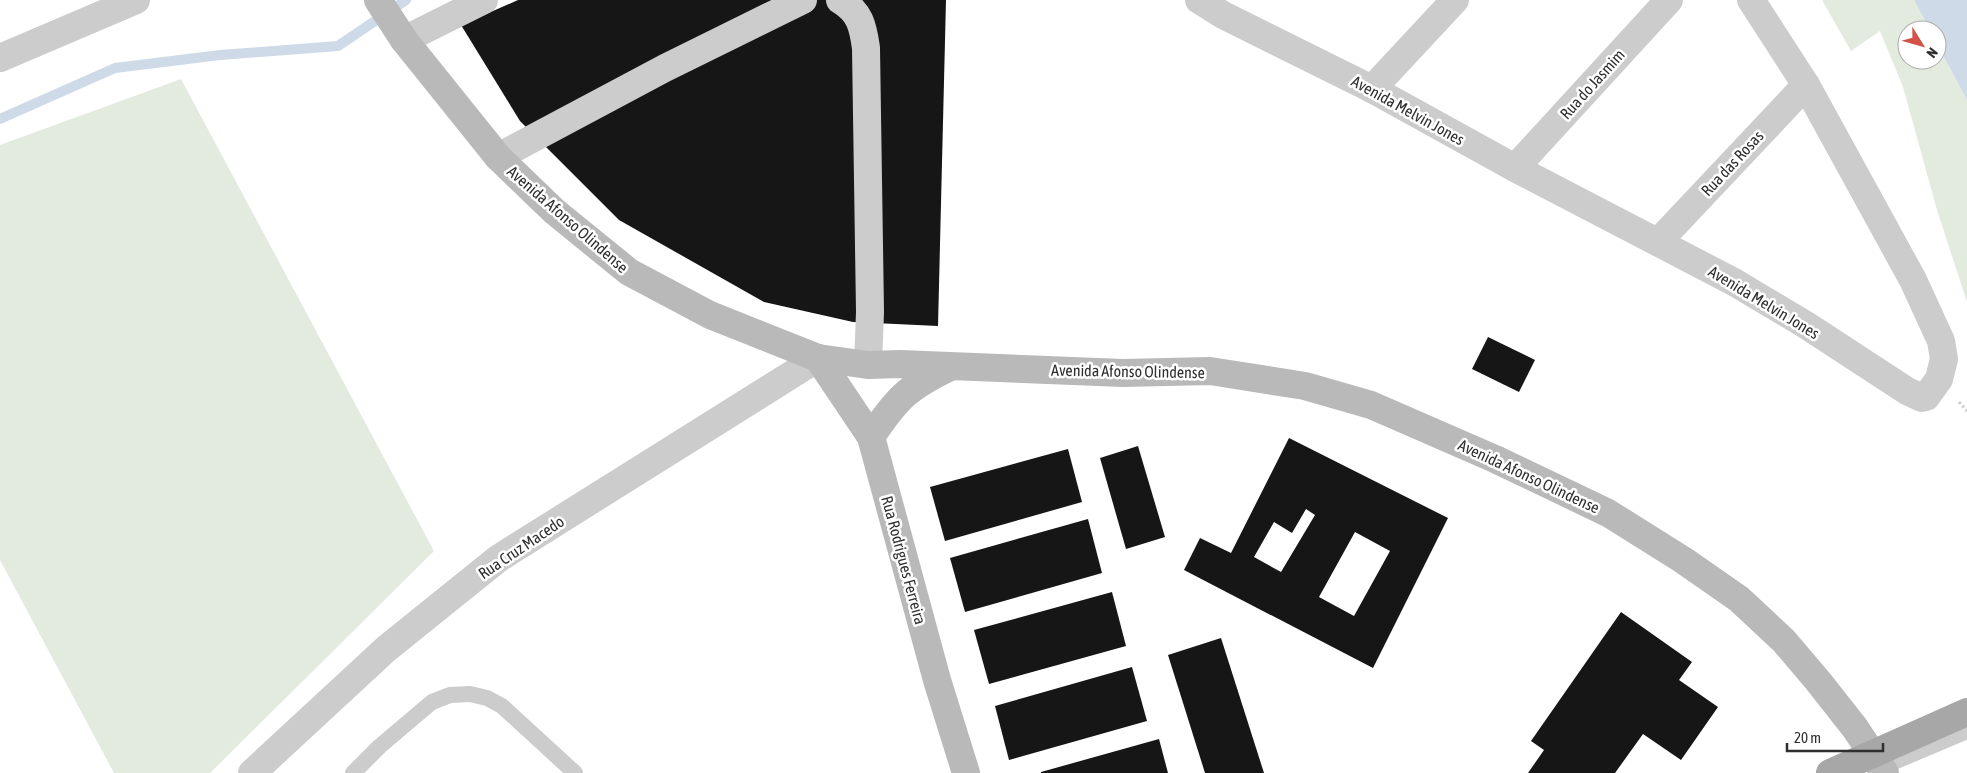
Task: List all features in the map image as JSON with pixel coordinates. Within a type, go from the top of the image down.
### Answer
[{"type":"main road","name":"Avenida Afonso Olindense","points":[[378,0],[401,36],[498,157],[554,211],[629,272],[710,315],[818,358],[868,365],[951,366],[1123,373],[1210,371],[1305,386],[1371,405],[1495,459],[1608,513],[1683,560],[1739,599],[1784,641],[1818,681],[1877,767]]},
{"type":"main road","name":"Rua Rodrigues Ferreira","points":[[818,358],[872,437],[937,680],[966,773]]},
{"type":"main road","points":[[872,437],[891,406],[919,382],[951,366]]},
{"type":"main road","points":[[1830,773],[1877,767],[1967,712]]},
{"type":"street","points":[[0,58],[136,0]]},
{"type":"street","points":[[401,36],[484,0]]},
{"type":"street","points":[[498,157],[665,68],[803,0]]},
{"type":"street","points":[[840,0],[852,6],[862,22],[866,48],[870,312],[868,365]]},
{"type":"street","name":"Avenida Melvin Jones","points":[[1199,0],[1230,7],[1514,168],[1658,242],[1774,306],[1914,395],[1922,398],[1929,395],[1939,379],[1944,359],[1941,341],[1913,280],[1806,84],[1750,0]]},
{"type":"street","points":[[1372,89],[1456,0]]},
{"type":"street","name":"Rua do Jasmim","points":[[1514,168],[1669,0]]},
{"type":"street","name":"Rua das Rosas","points":[[1658,242],[1806,84]]},
{"type":"street","name":"Rua Cruz Macedo","points":[[252,773],[386,649],[500,558],[818,358]]},
{"type":"lane","points":[[353,773],[380,746],[432,702],[450,696],[470,694],[487,698],[502,706],[575,773]]},
{"type":"lane","points":[[1877,767],[1967,731]]},
{"type":"shaded area","points":[[1822,0],[1914,0],[1925,20],[1897,20],[1897,70],[1947,70],[1947,63],[1967,100],[1967,302],[1937,210],[1903,87],[1880,31],[1851,51]]},
{"type":"shaded area","points":[[181,79],[434,551],[210,773],[114,773],[0,560],[0,145]]},
{"type":"water","points":[[1914,0],[1967,0],[1967,100],[1947,63],[1947,20],[1925,20]]},
{"type":"building","points":[[518,0],[946,0],[938,326],[853,322],[764,302],[619,220],[520,121],[461,25]]},
{"type":"building","points":[[1488,337],[1535,360],[1519,392],[1472,369]]},
{"type":"building","points":[[1289,438],[1448,518],[1373,668],[1184,570],[1200,538],[1231,553]],"holes":[[[1306,509],[1315,515],[1281,572],[1254,557],[1274,522],[1292,533]],[[1355,532],[1390,551],[1354,616],[1319,597]]]},
{"type":"building","points":[[1138,446],[1165,537],[1126,549],[1100,458]]},
{"type":"building","points":[[1068,449],[1082,502],[945,541],[930,487]]},
{"type":"building","points":[[1088,519],[1102,573],[965,612],[950,558]]},
{"type":"building","points":[[1112,592],[1126,646],[989,684],[974,630]]},
{"type":"building","points":[[1621,612],[1692,662],[1679,680],[1718,707],[1681,760],[1643,734],[1615,773],[1528,773],[1544,750],[1531,741]]},
{"type":"building","points":[[1221,638],[1264,773],[1205,773],[1168,655]]},
{"type":"building","points":[[1132,667],[1147,721],[1009,760],[995,706]]},
{"type":"building","points":[[1159,739],[1168,773],[1041,773],[1041,772]]},
{"type":"waterway","points":[[0,119],[115,68],[220,55],[338,46],[406,0]]}]
